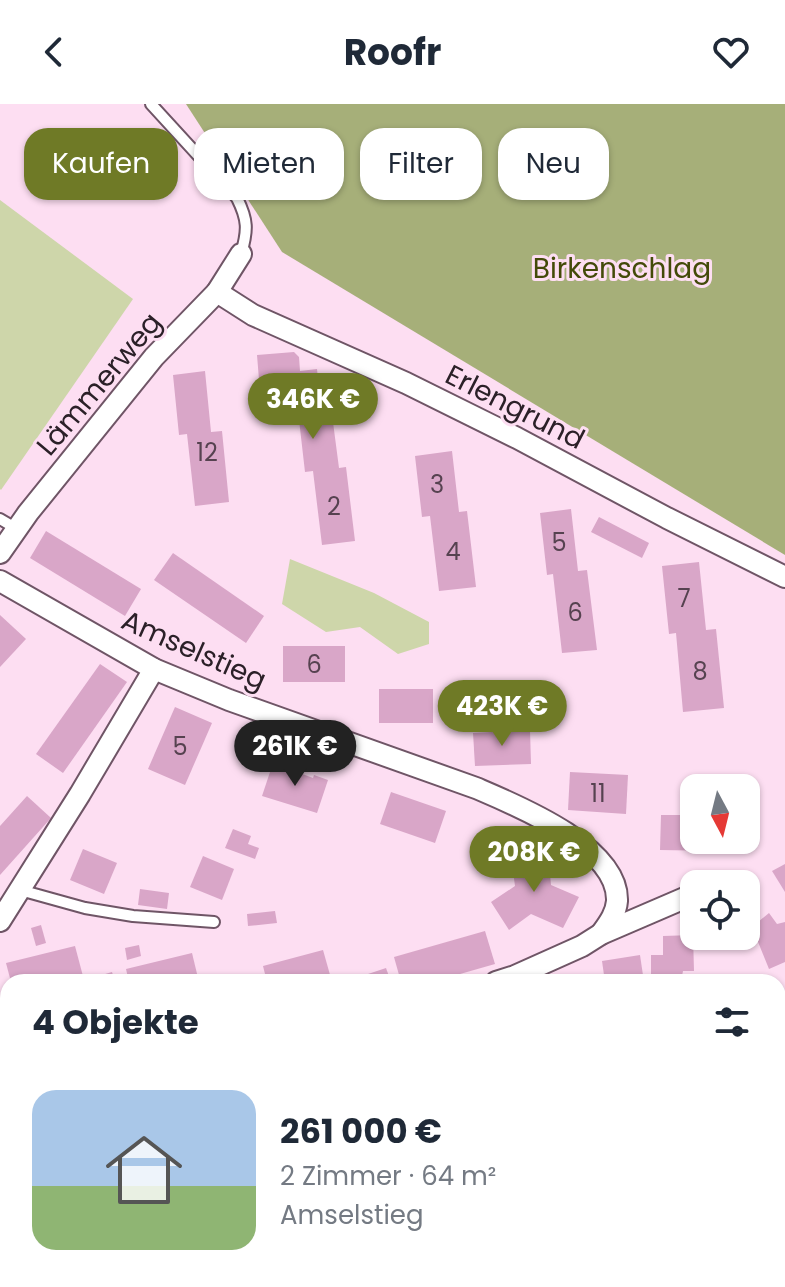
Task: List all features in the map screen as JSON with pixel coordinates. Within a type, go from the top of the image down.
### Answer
[{"type":"street","name":"Lämmerweg","points":[[0,553],[8,524],[154,357],[217,292],[241,254]]},
{"type":"street","name":"Erlengrund","points":[[217,292],[253,315],[406,383],[785,577]]},
{"type":"street","name":"Amselstieg","points":[[0,581],[154,669],[229,700],[476,788],[513,804],[576,839],[595,853],[616,886],[617,902],[613,917],[601,934]]},
{"type":"street","points":[[0,921],[154,669]]},
{"type":"street","points":[[519,974],[680,900]]},
{"type":"lane","points":[[151,104],[237,198],[247,222],[241,254]]},
{"type":"lane","points":[[20,890],[133,916],[214,922]]},
{"type":"green space","name":"Birkenschlag","points":[[186,104],[785,104],[785,555],[282,252],[248,200],[344,200],[344,128],[202,128]]},
{"type":"green space","points":[[0,200],[133,299],[1,490],[0,489]]},
{"type":"green space","points":[[290,559],[374,593],[429,622],[429,644],[398,654],[360,627],[326,632],[282,604]]},
{"type":"building","points":[[294,352],[299,357],[300,371],[317,369],[321,408],[331,407],[339,468],[346,467],[355,541],[322,545],[313,471],[305,472],[298,411],[286,412],[285,398],[278,391],[260,392],[257,355]]},
{"type":"building","points":[[205,371],[211,432],[222,431],[229,502],[195,506],[187,434],[179,435],[173,375]]},
{"type":"building","points":[[452,451],[459,512],[467,511],[476,587],[439,591],[430,516],[422,517],[415,456]]},
{"type":"building","points":[[571,509],[578,571],[587,570],[597,650],[562,653],[553,574],[547,575],[540,513]]},
{"type":"building","points":[[599,517],[649,543],[642,558],[591,532]]},
{"type":"building","points":[[46,531],[141,589],[125,616],[30,558]]},
{"type":"building","points":[[173,553],[264,616],[246,643],[154,580]]},
{"type":"building","points":[[699,562],[706,630],[716,629],[724,708],[683,712],[676,633],[669,634],[662,566]]},
{"type":"building","points":[[0,615],[26,639],[0,667]]},
{"type":"building","points":[[283,646],[345,646],[345,682],[283,682]]},
{"type":"building","points":[[100,664],[127,682],[63,773],[36,754]]},
{"type":"building","points":[[379,689],[433,689],[433,723],[379,723]]},
{"type":"building","points":[[175,707],[212,723],[185,785],[148,769]]},
{"type":"building","points":[[530,730],[531,764],[475,766],[473,733]]},
{"type":"building","points":[[273,763],[313,778],[314,775],[328,780],[317,813],[262,796]]},
{"type":"building","points":[[570,772],[628,775],[626,814],[568,810]]},
{"type":"building","points":[[391,792],[446,811],[435,843],[380,824]]},
{"type":"building","points":[[27,796],[51,818],[0,875],[0,826]]},
{"type":"building","points":[[661,815],[680,815],[680,850],[660,850]]},
{"type":"building","points":[[233,829],[251,836],[248,844],[259,848],[255,859],[225,848]]},
{"type":"building","points":[[83,849],[117,863],[104,894],[70,880]]},
{"type":"building","points":[[548,852],[551,885],[579,897],[563,928],[531,914],[509,930],[491,902],[515,886],[511,856]]},
{"type":"building","points":[[203,856],[234,869],[222,900],[190,887]]},
{"type":"building","points":[[785,864],[785,892],[772,871]]},
{"type":"building","points":[[140,889],[169,893],[167,909],[138,905]]},
{"type":"building","points":[[275,911],[277,923],[248,926],[247,914]]},
{"type":"building","points":[[769,913],[777,924],[785,922],[785,962],[769,969],[760,947],[760,920]]},
{"type":"building","points":[[41,925],[46,943],[36,946],[31,928]]},
{"type":"building","points":[[485,931],[495,964],[460,974],[399,974],[394,957]]},
{"type":"building","points":[[680,935],[680,950],[693,950],[694,971],[651,974],[651,955],[663,955],[663,936]]},
{"type":"building","points":[[139,945],[141,956],[127,960],[125,948]]},
{"type":"building","points":[[75,946],[82,974],[9,974],[6,963]]},
{"type":"building","points":[[323,950],[330,974],[265,974],[263,966]]},
{"type":"building","points":[[192,953],[197,974],[127,974],[126,969]]},
{"type":"building","points":[[640,955],[643,974],[604,974],[602,961]]},
{"type":"building","points":[[386,968],[388,974],[368,974]]}]
